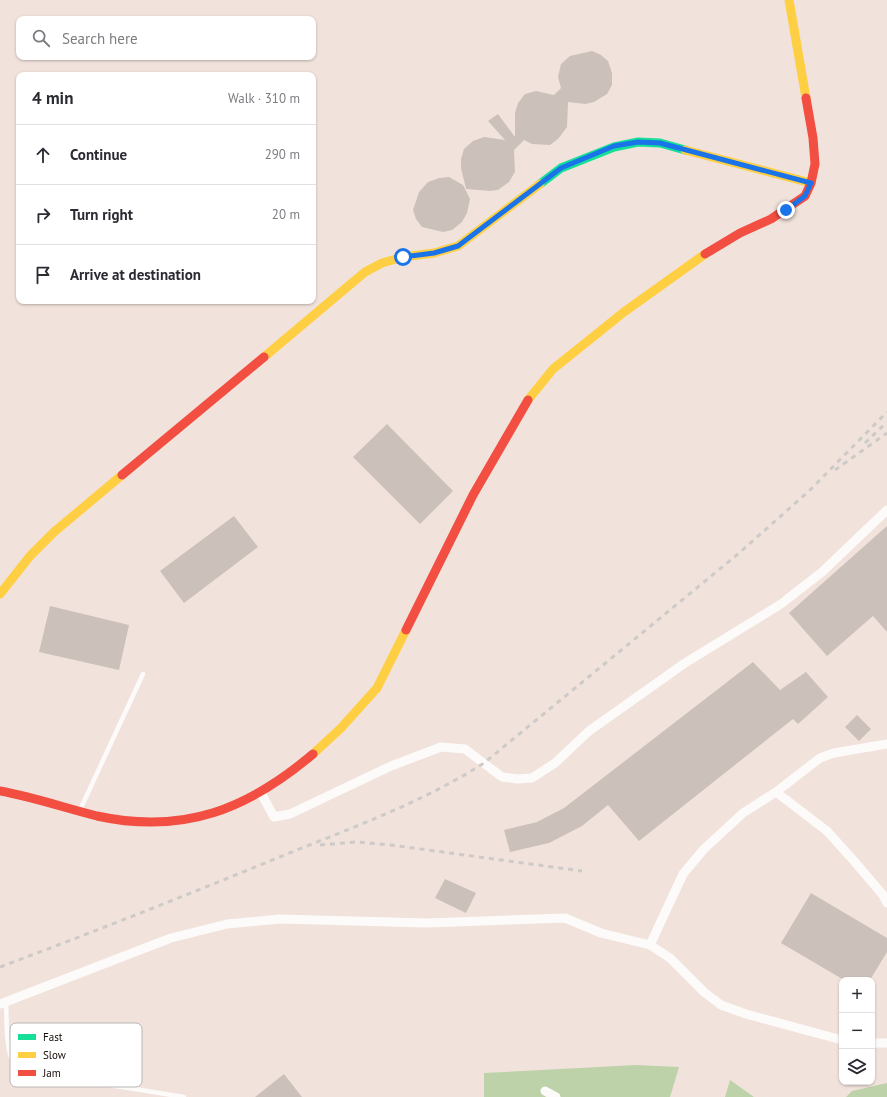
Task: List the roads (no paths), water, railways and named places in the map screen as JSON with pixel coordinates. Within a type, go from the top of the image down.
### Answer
[{"type":"street","points":[[0,791],[79,811],[129,821],[171,821],[204,816],[246,800],[290,772],[327,741],[355,714],[377,688],[476,489],[516,418],[536,388],[553,369],[624,312],[698,259],[740,233],[786,210],[805,196],[811,183],[815,164],[813,138],[789,0]]},
{"type":"street","points":[[0,594],[30,556],[54,532],[365,272],[389,261],[434,253],[458,246],[561,168],[614,146],[638,142],[660,143],[811,183]]},
{"type":"street","points":[[260,791],[274,817],[290,814],[391,766],[441,747],[465,749],[502,777],[517,779],[532,778],[555,764],[589,731],[685,663],[781,604],[822,572],[887,510]]},
{"type":"street","points":[[650,945],[683,874],[704,849],[743,813],[776,792],[820,758],[834,753],[887,744]]},
{"type":"street","points":[[776,792],[827,831],[859,867],[887,903]]},
{"type":"street","points":[[3,1003],[171,938],[227,924],[280,919],[428,923],[565,918],[601,933],[650,945],[670,958],[704,992],[721,1005],[746,1014],[839,1039]]},
{"type":"street","points":[[875,1043],[887,1043]]},
{"type":"street","points":[[545,1091],[556,1097]]},
{"type":"lane","points":[[79,811],[143,674]]},
{"type":"lane","points":[[3,1003],[10,1053]]},
{"type":"lane","points":[[122,1087],[184,1097]]},
{"type":"railway","points":[[0,967],[144,912],[363,824],[437,790],[484,763],[738,554],[809,491],[887,412]]},
{"type":"railway","points":[[865,443],[887,422]]},
{"type":"railway","points":[[835,470],[887,433]]},
{"type":"railway","points":[[320,845],[356,842],[391,845],[582,871]]}]
